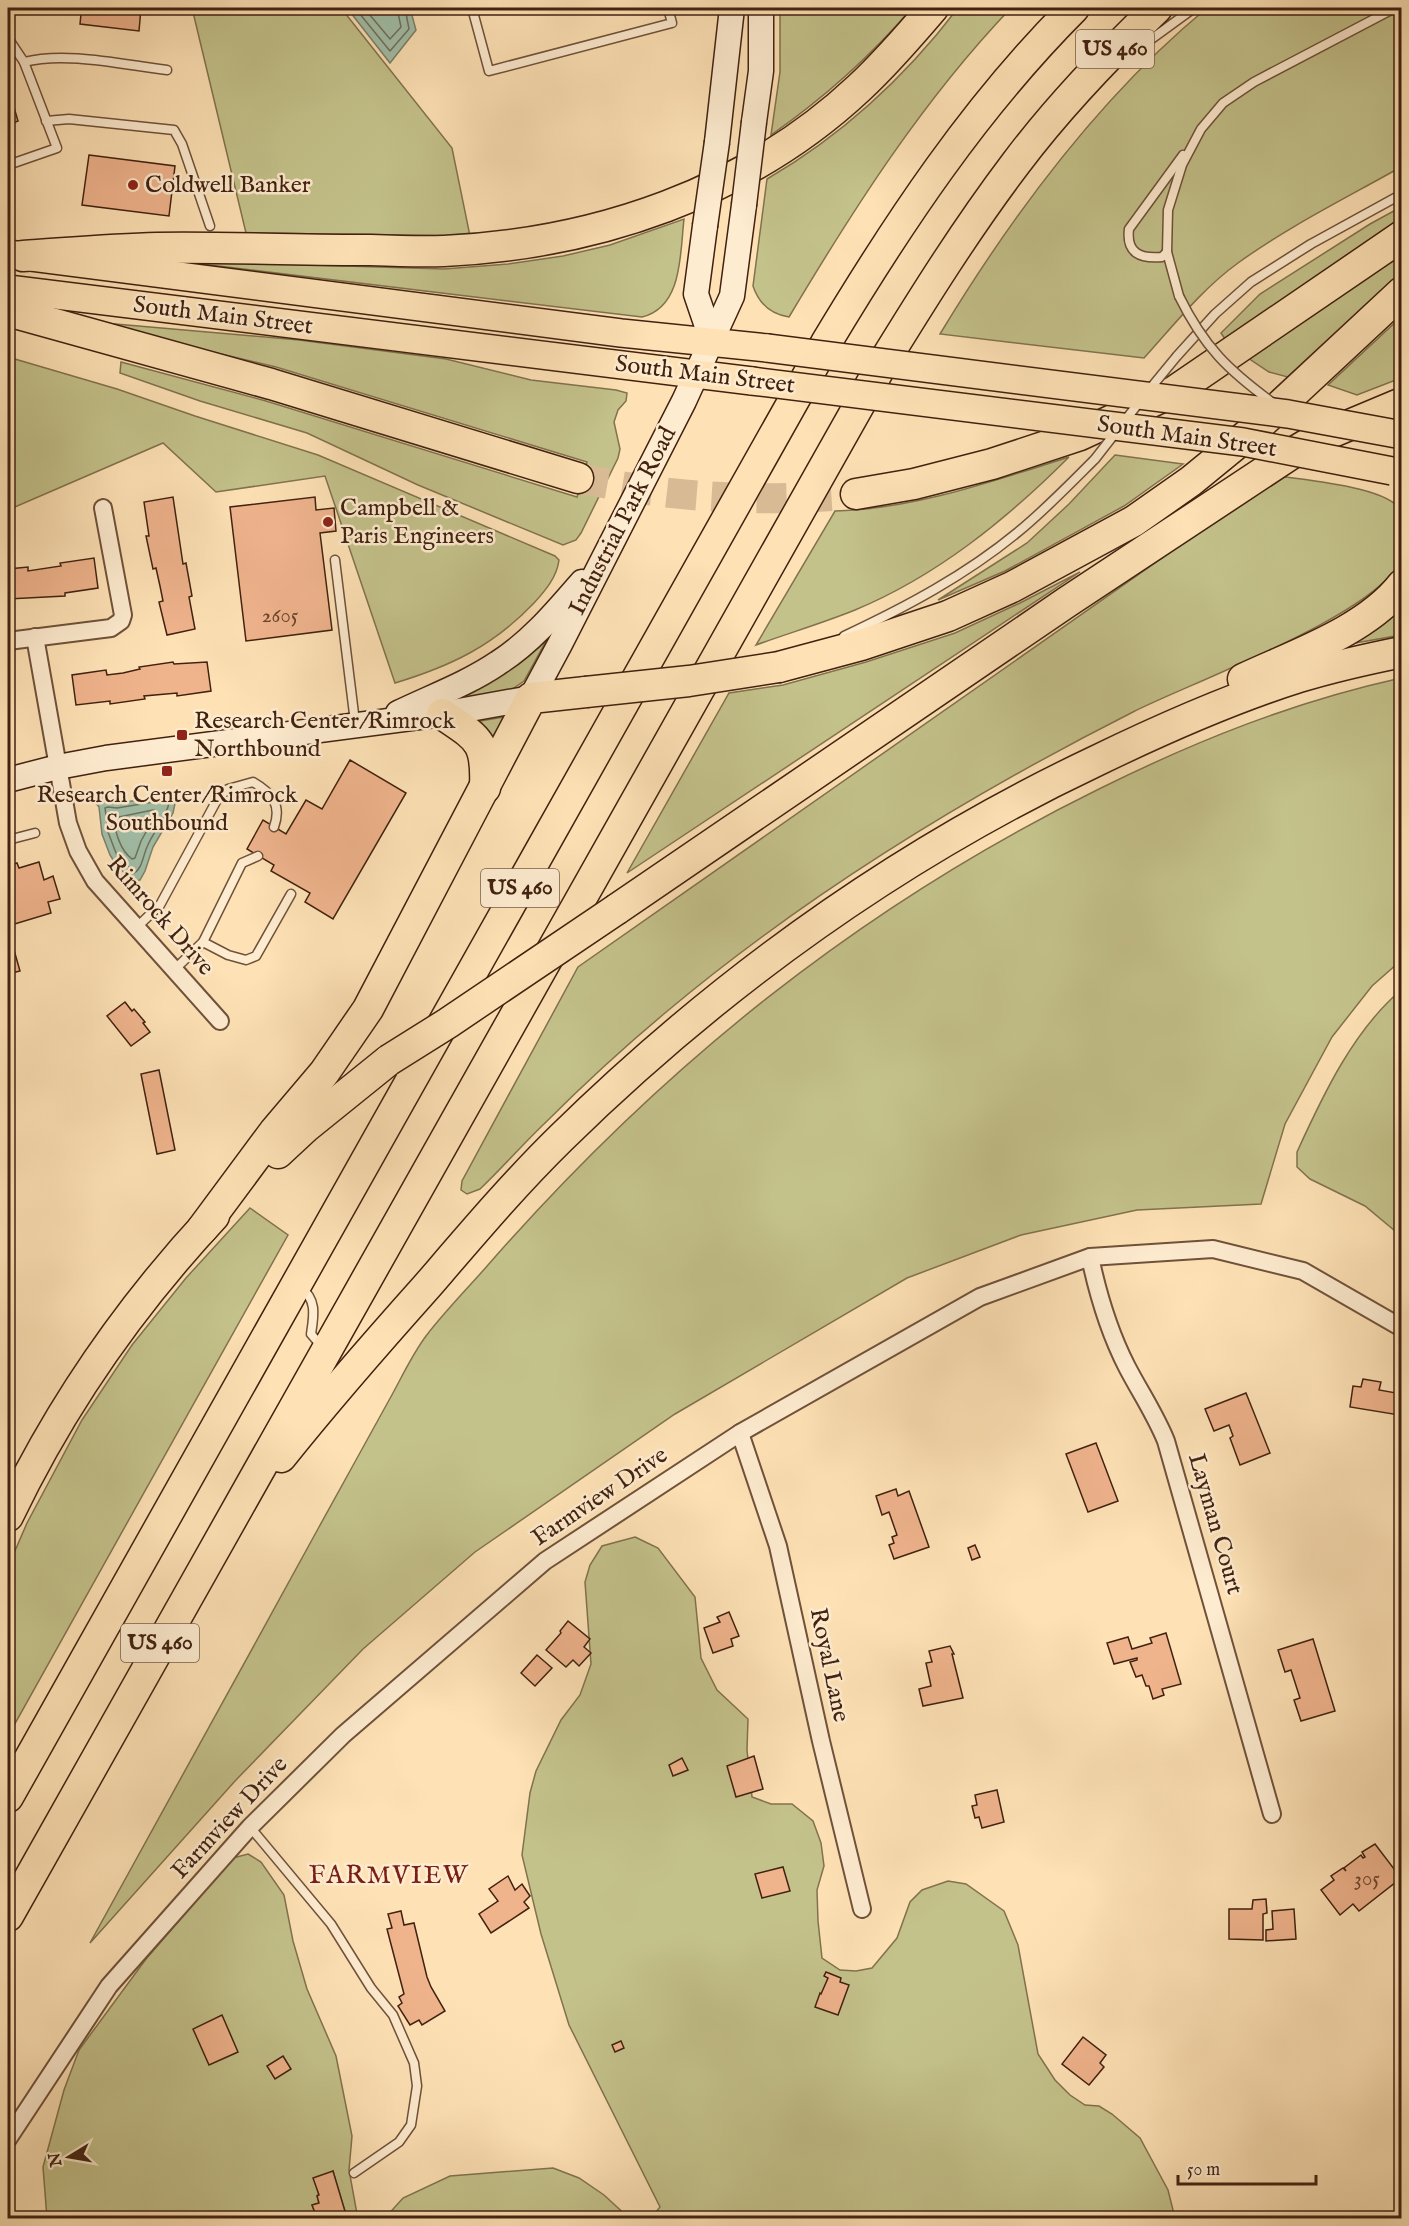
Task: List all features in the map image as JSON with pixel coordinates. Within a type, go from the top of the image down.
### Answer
[{"type":"highway","points":[[15,255],[156,248],[443,251],[517,245],[605,227],[663,209],[724,181],[780,149],[818,123],[858,89],[898,49],[933,8]]},
{"type":"highway","name":"US 460","points":[[8,1797],[753,470],[864,280],[903,218],[985,108],[1074,8]]},
{"type":"highway","name":"US 460","points":[[8,1916],[880,368],[937,275],[1017,161],[1074,93],[1157,8]]},
{"type":"highway","points":[[856,494],[914,484],[992,464],[1080,435],[1175,391],[1401,236]]},
{"type":"highway","points":[[202,1229],[274,1132],[324,1073],[369,1009],[531,698],[689,681],[779,667],[861,645],[948,616],[1012,587],[1134,521],[1191,481],[1257,427],[1401,292]]},
{"type":"highway","points":[[8,311],[271,384],[578,478]]},
{"type":"highway","points":[[8,1516],[51,1432],[93,1365],[148,1292],[202,1229],[273,1156],[389,1060],[617,909],[1066,602],[1291,454],[1316,439],[1401,403]]},
{"type":"highway","points":[[1147,736],[1173,712],[1350,627],[1377,609],[1401,585]]},
{"type":"highway","points":[[246,1490],[270,1470],[386,1332],[508,1193],[562,1137],[678,1031],[791,943],[896,871],[977,822],[1147,736],[1298,677],[1351,662],[1401,652]]},
{"type":"highway","points":[[442,714],[475,737],[483,750],[486,762],[486,788]]},
{"type":"main road","points":[[712,342],[696,294],[717,142],[732,8]]},
{"type":"main road","name":"Industrial Park Road","points":[[531,698],[712,342],[732,296],[761,71],[761,8]]},
{"type":"main road","name":"South Main Street","points":[[15,255],[621,333],[767,348],[1288,414],[1401,435]]},
{"type":"main road","name":"South Main Street","points":[[8,289],[1243,442],[1397,472]]},
{"type":"main road","points":[[366,724],[477,676],[514,652],[547,622],[608,550]]},
{"type":"main road","points":[[8,780],[58,766],[106,758],[442,714],[531,698]]},
{"type":"street","points":[[8,641],[111,628],[121,621],[123,615],[103,508]]},
{"type":"street","name":"Rimrock Drive","points":[[35,637],[68,824],[78,851],[94,881],[219,1021]]},
{"type":"street","name":"Farmview Drive","points":[[8,2139],[109,1986],[250,1827],[364,1715],[545,1561],[740,1433],[980,1297],[1090,1257],[1213,1249],[1303,1271],[1401,1328]]},
{"type":"street","name":"Layman Court","points":[[1090,1257],[1099,1297],[1113,1337],[1135,1382],[1154,1413],[1166,1441],[1272,1814]]},
{"type":"street","name":"Royal Lane","points":[[740,1433],[778,1546],[821,1741],[862,1910]]},
{"type":"lane","points":[[472,8],[489,71],[672,23],[668,8]]},
{"type":"lane","points":[[1074,93],[1151,41],[1194,8]]},
{"type":"lane","points":[[1167,252],[1162,257],[1147,259],[1135,253],[1128,239],[1129,228],[1223,103],[1254,82],[1395,8]]},
{"type":"lane","points":[[8,38],[24,62],[57,148],[8,165]]},
{"type":"lane","points":[[24,62],[59,57],[167,70]]},
{"type":"lane","points":[[46,121],[69,118],[174,130],[182,144],[210,226]]},
{"type":"lane","points":[[1194,140],[1182,165],[1170,200],[1167,220],[1167,252],[1179,296],[1203,338],[1230,370],[1288,414]]},
{"type":"lane","points":[[779,667],[917,600],[969,568],[1019,532],[1095,459],[1177,356],[1215,314],[1251,282],[1311,244],[1401,194]]},
{"type":"lane","points":[[335,560],[366,724]]},
{"type":"lane","points":[[137,927],[160,905],[218,798],[228,789],[253,782],[265,789],[275,803],[278,814],[274,827]]},
{"type":"lane","points":[[8,840],[35,833]]},
{"type":"lane","points":[[174,970],[202,942],[242,863],[258,856]]},
{"type":"lane","points":[[202,942],[246,960],[256,956],[291,894]]},
{"type":"lane","points":[[296,1284],[310,1296],[314,1316],[310,1334],[325,1350]]},
{"type":"lane","points":[[250,1827],[331,1924],[371,1988],[393,2015],[414,2063],[417,2086],[411,2124],[399,2142],[354,2173]]},
{"type":"shaded area","points":[[192,8],[341,8],[452,148],[470,236],[246,233]]},
{"type":"shaded area","points":[[780,8],[912,8],[846,76],[771,135],[780,72]]},
{"type":"shaded area","points":[[958,8],[1011,8],[979,43],[919,117],[839,236],[789,317],[771,311],[758,298],[753,286],[767,179],[821,144],[871,103],[917,57]]},
{"type":"shaded area","points":[[1207,8],[1401,8],[1401,167],[1297,225],[1238,263],[1200,296],[1144,358],[940,334],[997,245],[1060,160],[1130,80]]},
{"type":"shaded area","points":[[1401,207],[1401,219],[1225,339],[1221,333],[1260,294],[1370,224]]},
{"type":"shaded area","points":[[684,219],[680,262],[672,291],[655,311],[642,317],[176,261],[444,269],[508,264],[563,256],[610,245]]},
{"type":"shaded area","points":[[1401,253],[1401,279],[1295,379],[1269,372],[1248,358]]},
{"type":"shaded area","points":[[1401,317],[1401,378],[1357,395],[1328,385]]},
{"type":"shaded area","points":[[81,321],[299,340],[446,359],[531,380],[616,390],[627,393],[626,401],[618,410],[614,422],[620,449],[618,458],[581,533],[576,540],[563,545],[418,485],[307,433],[200,401],[120,373],[121,362],[266,401],[577,497],[587,462],[276,367]]},
{"type":"shaded area","points":[[8,357],[117,389],[318,455],[555,556],[559,560],[556,572],[534,603],[487,643],[453,662],[395,683],[325,476],[216,492],[163,443],[8,510]]},
{"type":"shaded area","points":[[1115,455],[1183,464],[1124,506],[1005,571],[938,600],[1027,543],[1069,504]]},
{"type":"shaded area","points":[[1069,457],[996,524],[914,580],[855,610],[756,645],[835,511],[895,505],[924,499],[983,484]]},
{"type":"shaded area","points":[[1279,476],[1346,486],[1382,496],[1394,503],[1402,516],[1402,553],[1388,578],[1361,600],[1282,645],[1133,712],[1071,744],[950,813],[832,887],[719,969],[649,1026],[573,1095],[480,1189],[467,1194],[461,1190],[462,1181],[578,967]]},
{"type":"shaded area","points":[[1080,572],[627,873],[729,693],[783,685],[866,662],[955,633]]},
{"type":"shaded area","points":[[1401,604],[1401,635],[1344,645]]},
{"type":"shaded area","points":[[557,621],[524,681],[511,690],[436,702]]},
{"type":"shaded area","points":[[1401,678],[1401,963],[1372,986],[1332,1037],[1285,1124],[1261,1204],[1137,1210],[1021,1235],[907,1278],[675,1414],[475,1552],[363,1649],[235,1781],[90,1943],[421,1344],[433,1327],[555,1192],[624,1123],[695,1057],[847,938],[928,885],[1012,835],[1099,789],[1173,754],[1247,724],[1322,699]]},
{"type":"shaded area","points":[[504,717],[490,742],[474,722]]},
{"type":"shaded area","points":[[1401,990],[1401,1236],[1365,1206],[1310,1179],[1297,1167],[1297,1152],[1317,1108],[1354,1044],[1384,1006]]},
{"type":"shaded area","points":[[250,1208],[288,1235],[8,1736],[8,1567],[27,1523],[82,1420],[132,1345],[186,1278]]},
{"type":"shaded area","points":[[635,1537],[658,1548],[695,1597],[701,1658],[717,1690],[748,1719],[747,1750],[752,1797],[771,1804],[792,1804],[813,1821],[821,1843],[824,1866],[817,1890],[822,1958],[840,1970],[856,1971],[872,1968],[897,1938],[910,1902],[922,1890],[948,1881],[966,1884],[1004,1911],[1018,1945],[1038,2054],[1055,2080],[1070,2095],[1085,2105],[1099,2106],[1140,2138],[1168,2190],[1175,2218],[651,2218],[660,2207],[569,2025],[541,1934],[522,1855],[530,1793],[536,1771],[561,1720],[580,1695],[591,1664],[585,1582],[590,1565],[602,1546]]},
{"type":"shaded area","points":[[248,1854],[261,1862],[284,1895],[293,1941],[307,1989],[336,2056],[352,2136],[349,2170],[357,2214],[361,2218],[347,2218],[333,2171],[317,2196],[319,2203],[312,2205],[317,2218],[47,2218],[43,2167],[64,2090],[79,2050],[146,1959],[233,1858]]},
{"type":"shaded area","points":[[553,2168],[579,2178],[604,2195],[629,2218],[385,2218],[403,2198],[450,2176]]},
{"type":"water","points":[[347,8],[410,8],[416,30],[390,63]]},
{"type":"water","points":[[169,790],[177,794],[173,813],[153,847],[140,880],[132,881],[110,855],[102,834],[99,807],[94,801],[93,794],[99,792],[108,800],[121,802],[151,797]]},
{"type":"building","points":[[30,8],[141,8],[139,31],[80,24],[81,14]]},
{"type":"building","points":[[8,87],[18,121],[8,125]]},
{"type":"building","points":[[89,155],[175,166],[169,216],[82,205]]},
{"type":"building","points":[[173,497],[183,564],[186,563],[192,596],[189,597],[195,629],[167,635],[159,602],[163,601],[160,586],[156,568],[153,569],[146,536],[149,536],[144,502]]},
{"type":"building","points":[[315,497],[316,510],[334,508],[336,531],[320,533],[332,630],[246,641],[230,507]]},
{"type":"building","points":[[94,558],[98,588],[65,593],[65,596],[8,599],[8,569],[28,567],[28,571]]},
{"type":"building","points":[[173,662],[174,664],[207,662],[211,691],[177,696],[177,693],[144,696],[145,699],[110,704],[110,701],[76,705],[72,675],[106,670],[107,675],[123,673],[140,669],[139,667]]},
{"type":"building","points":[[350,760],[406,793],[333,919],[305,902],[310,893],[271,871],[274,865],[247,849],[263,820],[286,834],[306,800],[322,809]]},
{"type":"building","points":[[39,862],[44,880],[53,876],[60,899],[48,902],[51,913],[8,926],[8,866],[17,863],[19,868]]},
{"type":"building","points":[[8,929],[20,971],[8,974]]},
{"type":"building","points":[[125,1002],[145,1022],[143,1023],[150,1032],[131,1046],[107,1016]]},
{"type":"building","points":[[159,1070],[175,1150],[157,1154],[141,1074]]},
{"type":"building","points":[[1363,1379],[1381,1382],[1379,1390],[1402,1394],[1399,1415],[1350,1407],[1353,1386],[1361,1387]]},
{"type":"building","points":[[1246,1393],[1270,1453],[1240,1465],[1230,1438],[1233,1436],[1229,1425],[1214,1431],[1205,1409]]},
{"type":"building","points":[[1096,1443],[1118,1501],[1088,1512],[1066,1454]]},
{"type":"building","points":[[896,1489],[898,1496],[909,1491],[929,1547],[894,1559],[889,1545],[894,1543],[892,1537],[897,1535],[889,1512],[882,1515],[876,1496]]},
{"type":"building","points":[[975,1545],[980,1557],[972,1560],[968,1548]]},
{"type":"building","points":[[729,1612],[739,1636],[731,1639],[733,1646],[713,1653],[704,1628],[720,1622],[717,1617]]},
{"type":"building","points":[[568,1621],[590,1639],[584,1647],[591,1653],[579,1666],[573,1660],[566,1667],[546,1650]]},
{"type":"building","points":[[1166,1633],[1181,1684],[1162,1689],[1164,1695],[1153,1699],[1149,1686],[1146,1686],[1142,1675],[1136,1677],[1130,1662],[1137,1658],[1114,1664],[1107,1643],[1128,1637],[1132,1649],[1152,1643],[1150,1638]]},
{"type":"building","points":[[1313,1639],[1335,1711],[1301,1721],[1294,1700],[1300,1698],[1291,1670],[1285,1672],[1278,1650]]},
{"type":"building","points":[[950,1646],[954,1654],[952,1654],[963,1698],[923,1706],[919,1689],[931,1686],[926,1663],[932,1662],[929,1651]]},
{"type":"building","points":[[537,1655],[552,1668],[535,1686],[521,1673]]},
{"type":"building","points":[[754,1756],[763,1789],[736,1797],[727,1766]]},
{"type":"building","points":[[682,1758],[688,1770],[673,1776],[669,1765]]},
{"type":"building","points":[[997,1790],[1004,1822],[982,1828],[979,1817],[975,1818],[972,1806],[977,1805],[975,1795]]},
{"type":"building","points":[[1375,1844],[1401,1878],[1359,1911],[1353,1904],[1340,1915],[1321,1890],[1334,1880],[1331,1876],[1343,1868],[1346,1871],[1344,1868],[1361,1855],[1365,1857],[1362,1852]]},
{"type":"building","points":[[783,1867],[790,1891],[762,1898],[755,1874]]},
{"type":"building","points":[[508,1876],[515,1890],[522,1884],[530,1896],[524,1902],[529,1908],[491,1933],[479,1914],[498,1901],[489,1889]]},
{"type":"building","points":[[1266,1899],[1267,1913],[1263,1914],[1263,1940],[1229,1939],[1229,1909],[1252,1909],[1253,1900]]},
{"type":"building","points":[[1294,1909],[1296,1939],[1266,1941],[1266,1930],[1273,1929],[1272,1911]]},
{"type":"building","points":[[401,1911],[404,1925],[414,1923],[427,1977],[445,2011],[422,2025],[419,2020],[410,2025],[398,2006],[402,2003],[399,1997],[404,1994],[387,1929],[392,1928],[388,1914]]},
{"type":"building","points":[[826,1972],[841,1978],[840,1982],[849,1985],[838,2015],[815,2007],[828,1978],[824,1976]]},
{"type":"building","points":[[222,2015],[238,2052],[209,2065],[193,2029]]},
{"type":"building","points":[[1083,2037],[1106,2055],[1100,2063],[1104,2067],[1089,2085],[1062,2064]]},
{"type":"building","points":[[621,2041],[624,2048],[615,2052],[612,2045]]},
{"type":"building","points":[[1402,2055],[1402,2082],[1397,2056]]},
{"type":"building","points":[[283,2056],[291,2069],[275,2079],[267,2066]]},
{"type":"building","points":[[333,2171],[347,2218],[317,2218],[312,2205],[319,2203],[317,2196],[319,2195],[313,2178]]},
{"type":"tunnel","points":[[578,478],[648,490],[716,497],[785,498],[856,494]]},
{"type":"place","name":"Coldwell Banker","points":[[133,185]]},
{"type":"place","name":"Campbell & Paris Engineers","points":[[328,522]]},
{"type":"place","name":"Research Center/Rimrock Northbound","points":[[182,735]]},
{"type":"place","name":"Research Center/Rimrock Southbound","points":[[167,771]]},
{"type":"district","name":"FARMVIEW","points":[[389,1875]]}]
